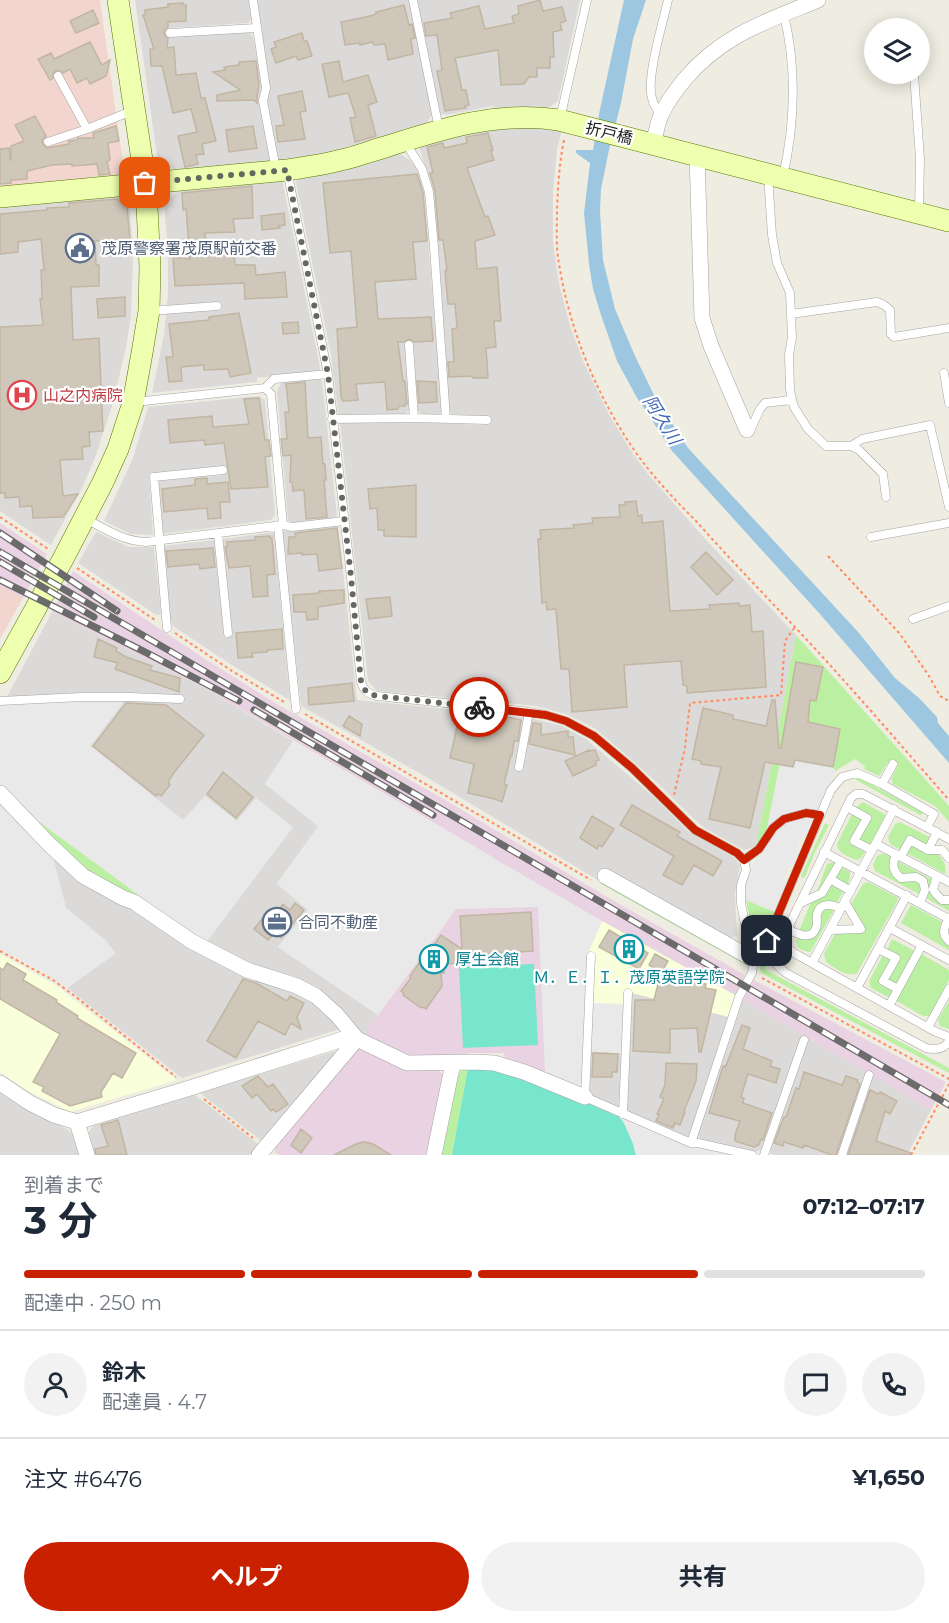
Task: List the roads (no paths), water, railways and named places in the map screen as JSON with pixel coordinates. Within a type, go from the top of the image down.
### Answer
[{"type":"street","points":[[0,673],[63,559],[117,449],[133,402],[149,311],[150,267],[145,183],[118,0]]},
{"type":"street","points":[[650,144],[672,94],[702,60],[739,34],[789,9],[819,0]]},
{"type":"street","name":"折戸橋","points":[[0,197],[282,170],[343,160],[440,130],[483,120],[528,117],[566,122],[949,221]]},
{"type":"street","points":[[697,155],[702,318],[711,346],[747,430]]},
{"type":"street","points":[[0,793],[83,876],[134,902],[191,941],[247,970],[297,986],[316,996],[336,1014],[357,1039]]},
{"type":"street","points":[[601,879],[751,965]]},
{"type":"street","points":[[0,1083],[38,1107],[77,1122],[343,1038],[357,1039],[407,1063],[494,1063],[524,1072],[585,1097]]},
{"type":"street","points":[[262,1151],[357,1039]]},
{"type":"street","points":[[434,1155],[453,1063]]},
{"type":"street","points":[[77,1122],[87,1155]]},
{"type":"lane","points":[[253,0],[266,88],[263,101],[282,170],[328,374],[361,682],[364,689],[369,694],[377,696],[529,712],[566,721],[594,736],[632,768],[695,830],[737,853],[744,860],[746,870],[741,885],[741,903],[751,965],[691,1143]]},
{"type":"lane","points":[[413,0],[440,130]]},
{"type":"lane","points":[[566,122],[587,0]]},
{"type":"lane","points":[[661,115],[651,98],[650,83],[668,0]]},
{"type":"lane","points":[[789,9],[794,93],[788,156],[775,176],[772,235],[777,263],[790,292],[792,337],[789,356],[792,400],[808,429],[826,446],[851,446],[859,450],[883,474],[886,497]]},
{"type":"lane","points":[[170,33],[256,28]]},
{"type":"lane","points":[[58,76],[87,129]]},
{"type":"lane","points":[[916,84],[920,159],[919,213]]},
{"type":"lane","points":[[48,142],[135,109]]},
{"type":"lane","points":[[405,141],[422,169],[429,192],[446,419]]},
{"type":"lane","points":[[791,314],[878,302],[890,310],[891,334],[894,337],[900,338],[949,328]]},
{"type":"lane","points":[[149,311],[217,306]]},
{"type":"lane","points":[[410,345],[414,418]]},
{"type":"lane","points":[[133,402],[265,388],[274,379],[328,374]]},
{"type":"lane","points":[[944,374],[949,403]]},
{"type":"lane","points":[[265,388],[271,394],[296,709]]},
{"type":"lane","points":[[747,430],[750,431],[765,403],[792,400]]},
{"type":"lane","points":[[332,419],[487,420]]},
{"type":"lane","points":[[851,446],[862,439],[930,425],[949,507]]},
{"type":"lane","points":[[167,628],[154,477],[224,470]]},
{"type":"lane","points":[[84,518],[120,537],[134,541],[159,541],[281,525],[292,527],[344,521]]},
{"type":"lane","points":[[871,537],[949,523]]},
{"type":"lane","points":[[218,534],[228,633]]},
{"type":"lane","points":[[913,619],[949,606]]},
{"type":"lane","points":[[0,702],[81,697],[180,699]]},
{"type":"lane","points":[[519,767],[529,712]]},
{"type":"lane","points":[[882,784],[893,764]]},
{"type":"lane","points":[[927,827],[933,814],[882,784],[857,772],[839,780],[831,790],[767,941],[769,954],[786,973],[926,1048],[940,1049],[947,1045],[949,1039],[794,953],[785,946],[783,938],[851,798],[856,794],[863,794],[949,839]]},
{"type":"lane","points":[[847,807],[867,818],[854,841],[899,855],[948,879]]},
{"type":"lane","points":[[812,963],[894,809]]},
{"type":"lane","points":[[744,860],[759,849],[773,828],[784,819],[806,813],[820,815]]},
{"type":"lane","points":[[928,850],[937,832]]},
{"type":"lane","points":[[920,903],[925,890],[923,881],[916,877],[901,878],[895,873],[893,866],[899,855],[910,840],[928,850],[942,850],[949,858]]},
{"type":"lane","points":[[824,852],[949,918],[943,931],[945,938],[949,941]]},
{"type":"lane","points":[[799,904],[822,893],[841,861]]},
{"type":"lane","points":[[938,876],[933,889],[942,900],[949,900]]},
{"type":"lane","points":[[830,879],[851,891]]},
{"type":"lane","points":[[857,988],[907,896]]},
{"type":"lane","points":[[787,929],[798,935],[812,934],[817,927],[817,912],[821,907],[843,905]]},
{"type":"lane","points":[[830,930],[861,928],[843,905]]},
{"type":"lane","points":[[890,928],[949,960]]},
{"type":"lane","points":[[889,1006],[922,945]]},
{"type":"lane","points":[[878,949],[896,958],[883,981],[898,990]]},
{"type":"lane","points":[[591,956],[585,1097],[691,1143],[752,1155]]},
{"type":"lane","points":[[928,1027],[949,989]]},
{"type":"lane","points":[[623,1114],[628,993]]},
{"type":"lane","points":[[764,1155],[804,1040]]},
{"type":"lane","points":[[842,1155],[869,1076]]},
{"type":"water","name":"阿久川","points":[[624,0],[646,0],[633,39],[611,142],[622,144],[622,147],[610,145],[601,189],[600,211],[603,260],[615,309],[635,356],[655,397],[688,448],[859,633],[895,678],[937,717],[938,723],[949,736],[949,763],[819,613],[672,451],[636,396],[617,361],[593,289],[589,264],[584,213],[590,163],[576,153],[576,150],[593,150]]},
{"type":"railway","points":[[0,533],[117,611]]},
{"type":"railway","points":[[0,552],[949,1105]]},
{"type":"railway","points":[[0,562],[94,617]]},
{"type":"railway","points":[[0,580],[239,701]]},
{"type":"railway","points":[[254,710],[433,815]]},
{"type":"place","name":"茂原警察署茂原駅前交番","points":[[80,248]]},
{"type":"place","name":"山之内病院","points":[[22,395]]},
{"type":"place","name":"合同不動産","points":[[277,922]]},
{"type":"place","name":"Ｍ．Ｅ．Ｉ．茂原英語学院","points":[[629,949]]},
{"type":"place","name":"厚生会館","points":[[434,959]]}]
